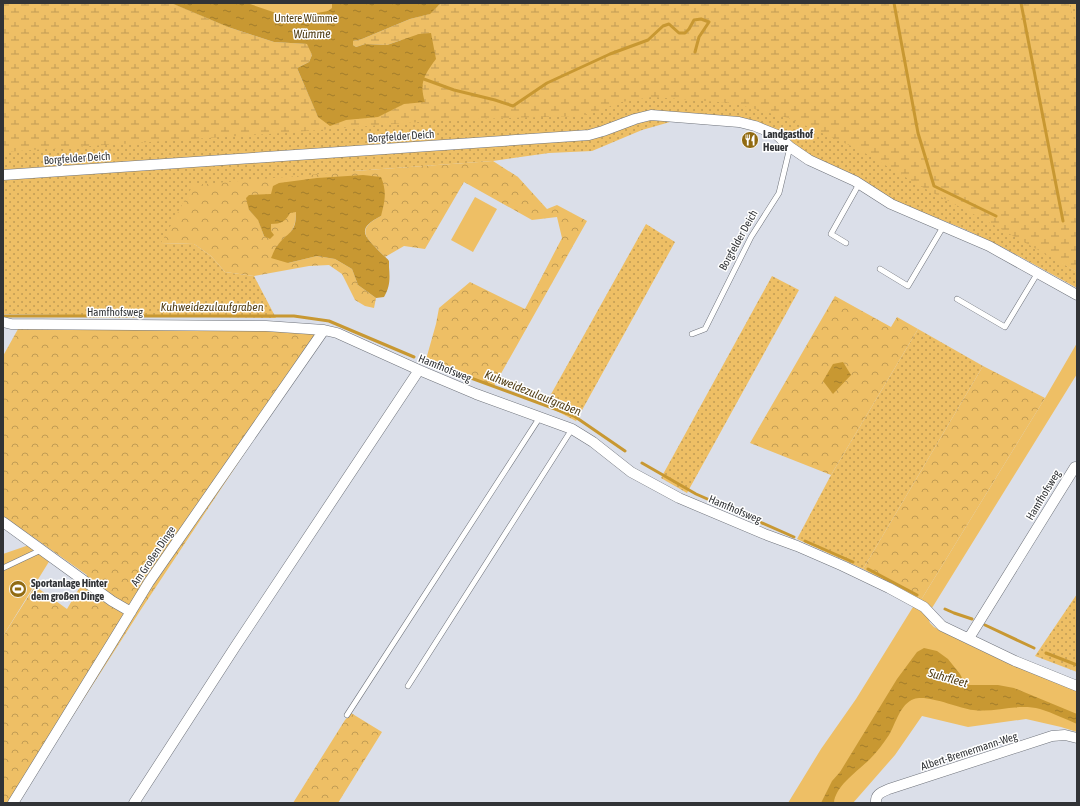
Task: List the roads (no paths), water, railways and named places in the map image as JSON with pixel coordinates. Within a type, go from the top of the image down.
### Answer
[{"type":"street","name":"Borgfelder Deich","points":[[3,175],[589,135],[651,115],[739,122],[756,126],[777,136],[809,160],[859,184],[890,204],[989,246],[1077,295]]},
{"type":"street","name":"Hamfhofsweg","points":[[3,322],[11,324],[266,326],[324,330],[337,333],[476,394],[572,429],[593,442],[631,472],[679,498],[836,563],[924,607],[942,626],[1015,661],[1077,686]]},
{"type":"street","name":"Am Großen Dinge","points":[[12,803],[149,582],[324,330]]},
{"type":"street","points":[[134,803],[235,647],[419,370]]},
{"type":"street","name":"Hamfhofsweg","points":[[969,638],[1075,467]]},
{"type":"street","points":[[3,522],[112,601],[131,612]]},
{"type":"street","name":"Albert-Bremermann-Weg","points":[[876,803],[875,799],[879,793],[1052,736],[1065,735],[1077,738]]},
{"type":"lane","name":"Borgfelder Deich","points":[[692,334],[705,329],[751,237],[779,193],[790,147]]},
{"type":"lane","points":[[846,243],[831,234],[859,184]]},
{"type":"lane","points":[[880,269],[908,286],[943,227]]},
{"type":"lane","points":[[957,298],[1005,327],[1037,274]]},
{"type":"lane","points":[[347,715],[540,417]]},
{"type":"lane","points":[[408,686],[572,429]]},
{"type":"lane","points":[[3,568],[41,550]]},
{"type":"water","name":"Wümme","points":[[171,3],[247,3],[279,14],[306,15],[328,11],[332,8],[332,3],[442,3],[430,14],[410,19],[362,39],[353,41],[353,45],[356,47],[365,44],[387,45],[419,34],[431,33],[436,59],[428,70],[424,79],[422,90],[425,102],[404,104],[378,117],[346,120],[330,126],[318,117],[297,68],[309,62],[312,55],[307,44],[274,42],[228,27]]},
{"type":"water","points":[[363,175],[381,177],[385,192],[381,216],[372,221],[365,230],[365,234],[368,239],[389,261],[389,283],[384,297],[376,298],[358,285],[352,269],[335,259],[317,256],[288,263],[271,258],[277,246],[293,229],[295,225],[296,212],[290,213],[283,222],[271,224],[271,231],[274,235],[270,239],[264,236],[258,220],[249,210],[246,198],[249,195],[271,194],[273,186],[279,183],[317,178]]},
{"type":"water","points":[[843,362],[851,375],[833,394],[823,381],[833,364]]},
{"type":"water","name":"Suhrfleet","points":[[924,648],[937,651],[948,659],[960,674],[964,682],[969,685],[998,685],[1014,688],[1077,714],[1077,724],[1054,714],[1031,707],[1015,707],[982,711],[967,709],[927,698],[914,699],[909,701],[902,709],[889,735],[878,751],[838,790],[834,803],[821,803],[832,781],[840,772],[897,679],[917,652]]},
{"type":"waterway","points":[[894,3],[918,133],[934,186],[996,216]]},
{"type":"waterway","points":[[1021,3],[1063,221]]},
{"type":"waterway","points":[[421,78],[454,90],[513,106],[547,83],[610,54],[648,40],[663,26],[669,24],[679,33],[685,33],[694,20],[701,19],[709,22],[699,37],[695,52]]},
{"type":"waterway","name":"Kuhweidezulaufgraben","points":[[3,316],[294,316],[329,321],[414,357]]},
{"type":"waterway","name":"Kuhweidezulaufgraben","points":[[430,363],[574,416],[625,451]]},
{"type":"waterway","name":"Kuhweidezulaufgraben","points":[[642,463],[696,494],[794,537]]},
{"type":"waterway","name":"Kuhweidezulaufgraben","points":[[805,541],[853,562]]},
{"type":"waterway","name":"Kuhweidezulaufgraben","points":[[868,569],[917,595]]},
{"type":"waterway","name":"Kuhweidezulaufgraben","points":[[945,609],[972,619]]},
{"type":"waterway","name":"Kuhweidezulaufgraben","points":[[985,625],[1034,648]]},
{"type":"waterway","name":"Kuhweidezulaufgraben","points":[[1046,653],[1077,665]]},
{"type":"place","name":"Landgasthof Heuer","points":[[750,140]]},
{"type":"place","name":"Sportanlage Hinter dem großen Dinge","points":[[18,589]]},
{"type":"park label","name":"Untere Wümme","points":[[306,18]]}]
